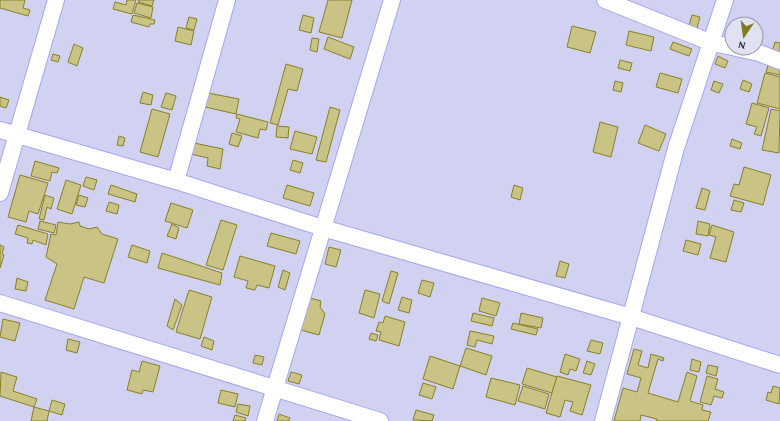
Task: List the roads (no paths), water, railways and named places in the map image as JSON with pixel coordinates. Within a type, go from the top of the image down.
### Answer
[{"type":"street","points":[[0,193],[56,0]]},
{"type":"street","points":[[176,181],[227,0]]},
{"type":"street","points":[[265,421],[392,0]]},
{"type":"street","points":[[605,0],[712,43],[724,45]]},
{"type":"street","points":[[603,421],[676,148],[725,0]]},
{"type":"street","points":[[764,55],[780,61]]},
{"type":"street","points":[[0,130],[176,181],[323,228],[631,317],[780,365]]},
{"type":"street","points":[[0,303],[380,421]]}]
